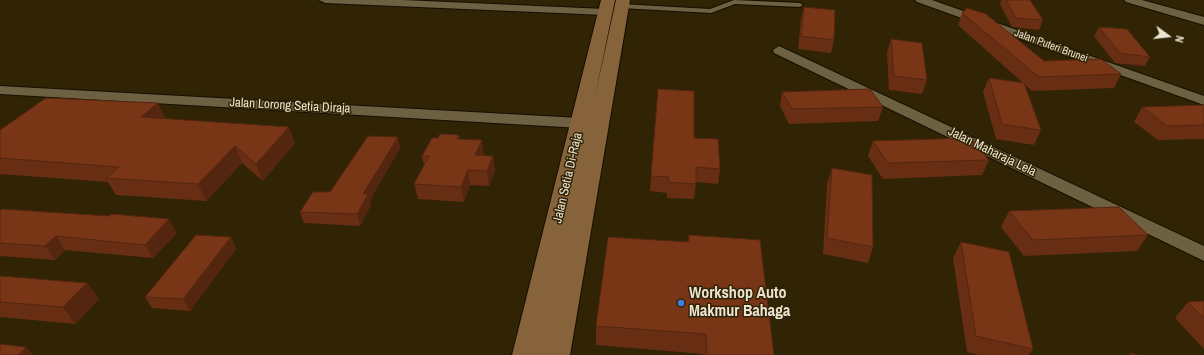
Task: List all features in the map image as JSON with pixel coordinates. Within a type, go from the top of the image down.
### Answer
[{"type":"main road","name":"Jalan Setia Di-Raja","points":[[527,355],[580,123],[614,5]]},
{"type":"main road","name":"Jalan Setia Di-Raja","points":[[555,355],[614,5]]},
{"type":"street","points":[[325,0],[614,5]]},
{"type":"street","name":"Jalan Puteri Brunei","points":[[921,0],[1204,101]]},
{"type":"street","points":[[1130,0],[1204,21]]},
{"type":"street","name":"Jalan Maharaja Lela","points":[[779,50],[1204,254]]},
{"type":"street","name":"Jalan Lorong Setia Diraja","points":[[0,90],[580,123]]},
{"type":"lane","points":[[614,5],[711,10],[734,2],[800,5]]},
{"type":"building","points":[[1006,0],[1030,0],[1043,20],[1016,18]]},
{"type":"building","points":[[804,7],[835,10],[834,40],[801,36]]},
{"type":"building","points":[[967,8],[986,14],[1044,61],[1101,59],[1121,74],[1039,77],[962,13]]},
{"type":"building","points":[[1099,27],[1127,29],[1150,57],[1120,53]]},
{"type":"building","points":[[891,39],[922,43],[927,80],[894,76]]},
{"type":"building","points":[[989,78],[1024,83],[1041,130],[1002,124]]},
{"type":"building","points":[[658,89],[694,91],[694,138],[718,139],[720,169],[696,167],[696,184],[668,182],[669,177],[651,176]]},
{"type":"building","points":[[870,89],[883,107],[792,109],[782,92]]},
{"type":"building","points":[[46,98],[158,103],[141,117],[289,127],[256,164],[235,146],[198,184],[106,178],[119,167],[0,158],[0,130]]},
{"type":"building","points":[[1204,105],[1204,125],[1167,126],[1142,107]]},
{"type":"building","points":[[440,134],[459,135],[457,139],[482,140],[475,155],[493,156],[487,171],[468,170],[461,187],[414,184],[429,156],[422,156],[432,138],[438,138]]},
{"type":"building","points":[[368,136],[398,137],[363,194],[368,194],[357,214],[300,212],[313,192],[330,192]]},
{"type":"building","points":[[970,138],[989,160],[888,163],[873,141]]},
{"type":"building","points":[[832,168],[872,175],[873,247],[827,238]]},
{"type":"building","points":[[1119,207],[1148,235],[1033,240],[1009,211]]},
{"type":"building","points":[[2,209],[109,216],[111,214],[169,219],[145,245],[56,236],[45,246],[0,243],[0,211]]},
{"type":"building","points":[[196,235],[231,237],[183,299],[145,297]]},
{"type":"building","name":"Workshop Auto Makmur Bahaga","points":[[689,235],[760,240],[774,355],[707,355],[706,334],[596,326],[608,237],[689,242]]},
{"type":"building","points":[[961,242],[1009,252],[1033,349],[976,336]]},
{"type":"building","points":[[0,276],[87,283],[63,307],[0,302]]},
{"type":"building","points":[[1204,301],[1204,318],[1188,302]]},
{"type":"building","points":[[0,344],[26,347],[18,355],[0,355]]},
{"type":"place","name":"Workshop Auto Makmur Bahaga","points":[[681,303]]}]
